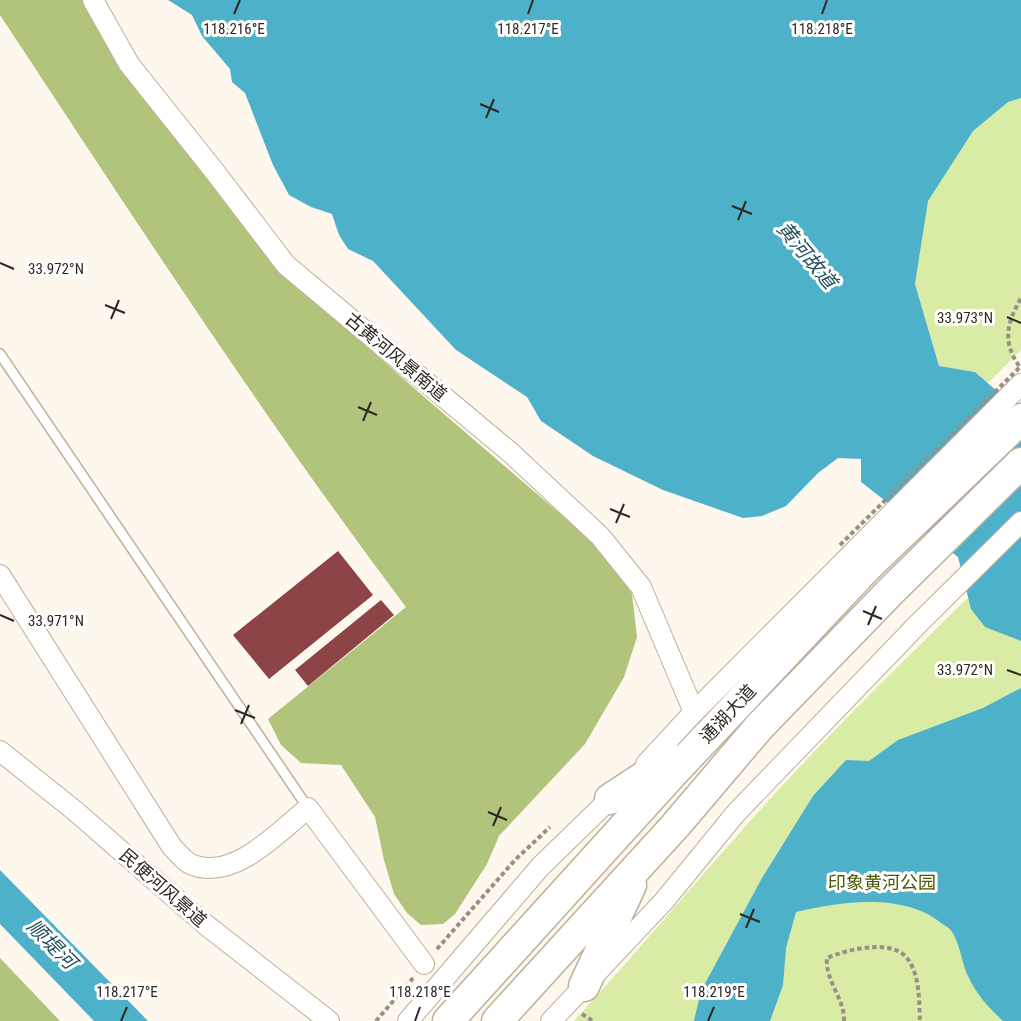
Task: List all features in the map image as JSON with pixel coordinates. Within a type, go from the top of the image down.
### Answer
[{"type":"main road","name":"通湖大道","points":[[448,1021],[700,744],[852,556],[1021,419]]},
{"type":"main road","name":"通湖大道","points":[[506,1011],[675,826],[760,726],[892,590],[1021,463]]},
{"type":"main road","points":[[610,799],[663,764],[700,744]]},
{"type":"main road","points":[[584,986],[641,862]]},
{"type":"main road","points":[[488,976],[488,986],[501,999],[506,1011]]},
{"type":"street","name":"古黄河风景南道","points":[[93,0],[129,64],[286,265],[511,453],[600,536],[641,587],[694,712]]},
{"type":"street","points":[[408,1021],[540,867],[651,760],[694,712],[1021,384]]},
{"type":"street","points":[[551,1021],[664,901],[736,813],[919,623],[1021,522]]},
{"type":"street","points":[[0,575],[172,847],[192,865],[211,868],[227,865],[248,857],[308,808],[424,964]]},
{"type":"street","name":"民便河风景道","points":[[0,751],[74,810],[206,925],[329,1021]]},
{"type":"lane","points":[[0,354],[308,808]]},
{"type":"path","points":[[852,556],[1021,368],[1010,353],[1007,328],[1021,298]]},
{"type":"path","points":[[844,1021],[844,1013],[826,969],[827,958],[858,949],[881,948],[899,951],[910,963],[919,992],[920,1021]]},
{"type":"green space","points":[[0,0],[83,0],[162,121],[227,204],[296,283],[600,548],[632,594],[637,637],[624,677],[585,744],[499,836],[487,864],[455,914],[443,924],[421,925],[407,913],[394,894],[375,817],[341,765],[301,763],[281,745],[268,719],[406,607],[300,462],[148,240],[0,15]]},
{"type":"green space","points":[[1021,0],[1021,350],[988,383],[975,372],[939,366],[915,284],[923,233],[807,50]]},
{"type":"green space","name":"印象黄河公园","points":[[1021,546],[1021,1021],[574,1021],[792,775]]},
{"type":"green space","points":[[0,958],[60,1021],[0,1021]]},
{"type":"water","name":"黄河故道","points":[[168,0],[1021,0],[1021,98],[1008,102],[973,131],[928,201],[915,284],[939,366],[975,372],[1021,412],[1021,641],[985,627],[971,609],[958,557],[861,482],[861,459],[838,458],[818,473],[786,506],[762,516],[743,518],[663,490],[593,456],[541,421],[527,397],[456,350],[373,261],[348,249],[339,235],[332,214],[311,207],[289,195],[273,165],[245,93],[232,82],[230,69],[202,36],[192,15]]},
{"type":"water","points":[[1021,688],[1021,1021],[1003,1021],[979,995],[967,973],[956,940],[949,928],[925,913],[908,907],[871,902],[832,905],[796,912],[786,948],[783,985],[770,1021],[694,1021],[701,991],[762,878],[813,796],[846,760],[869,761],[898,740],[983,708]]},
{"type":"water","name":"顺堤河","points":[[0,870],[148,1021],[94,1021],[0,924]]},
{"type":"building","points":[[338,551],[373,595],[269,679],[233,635]]},
{"type":"building","points":[[381,600],[394,615],[308,686],[295,670]]}]
